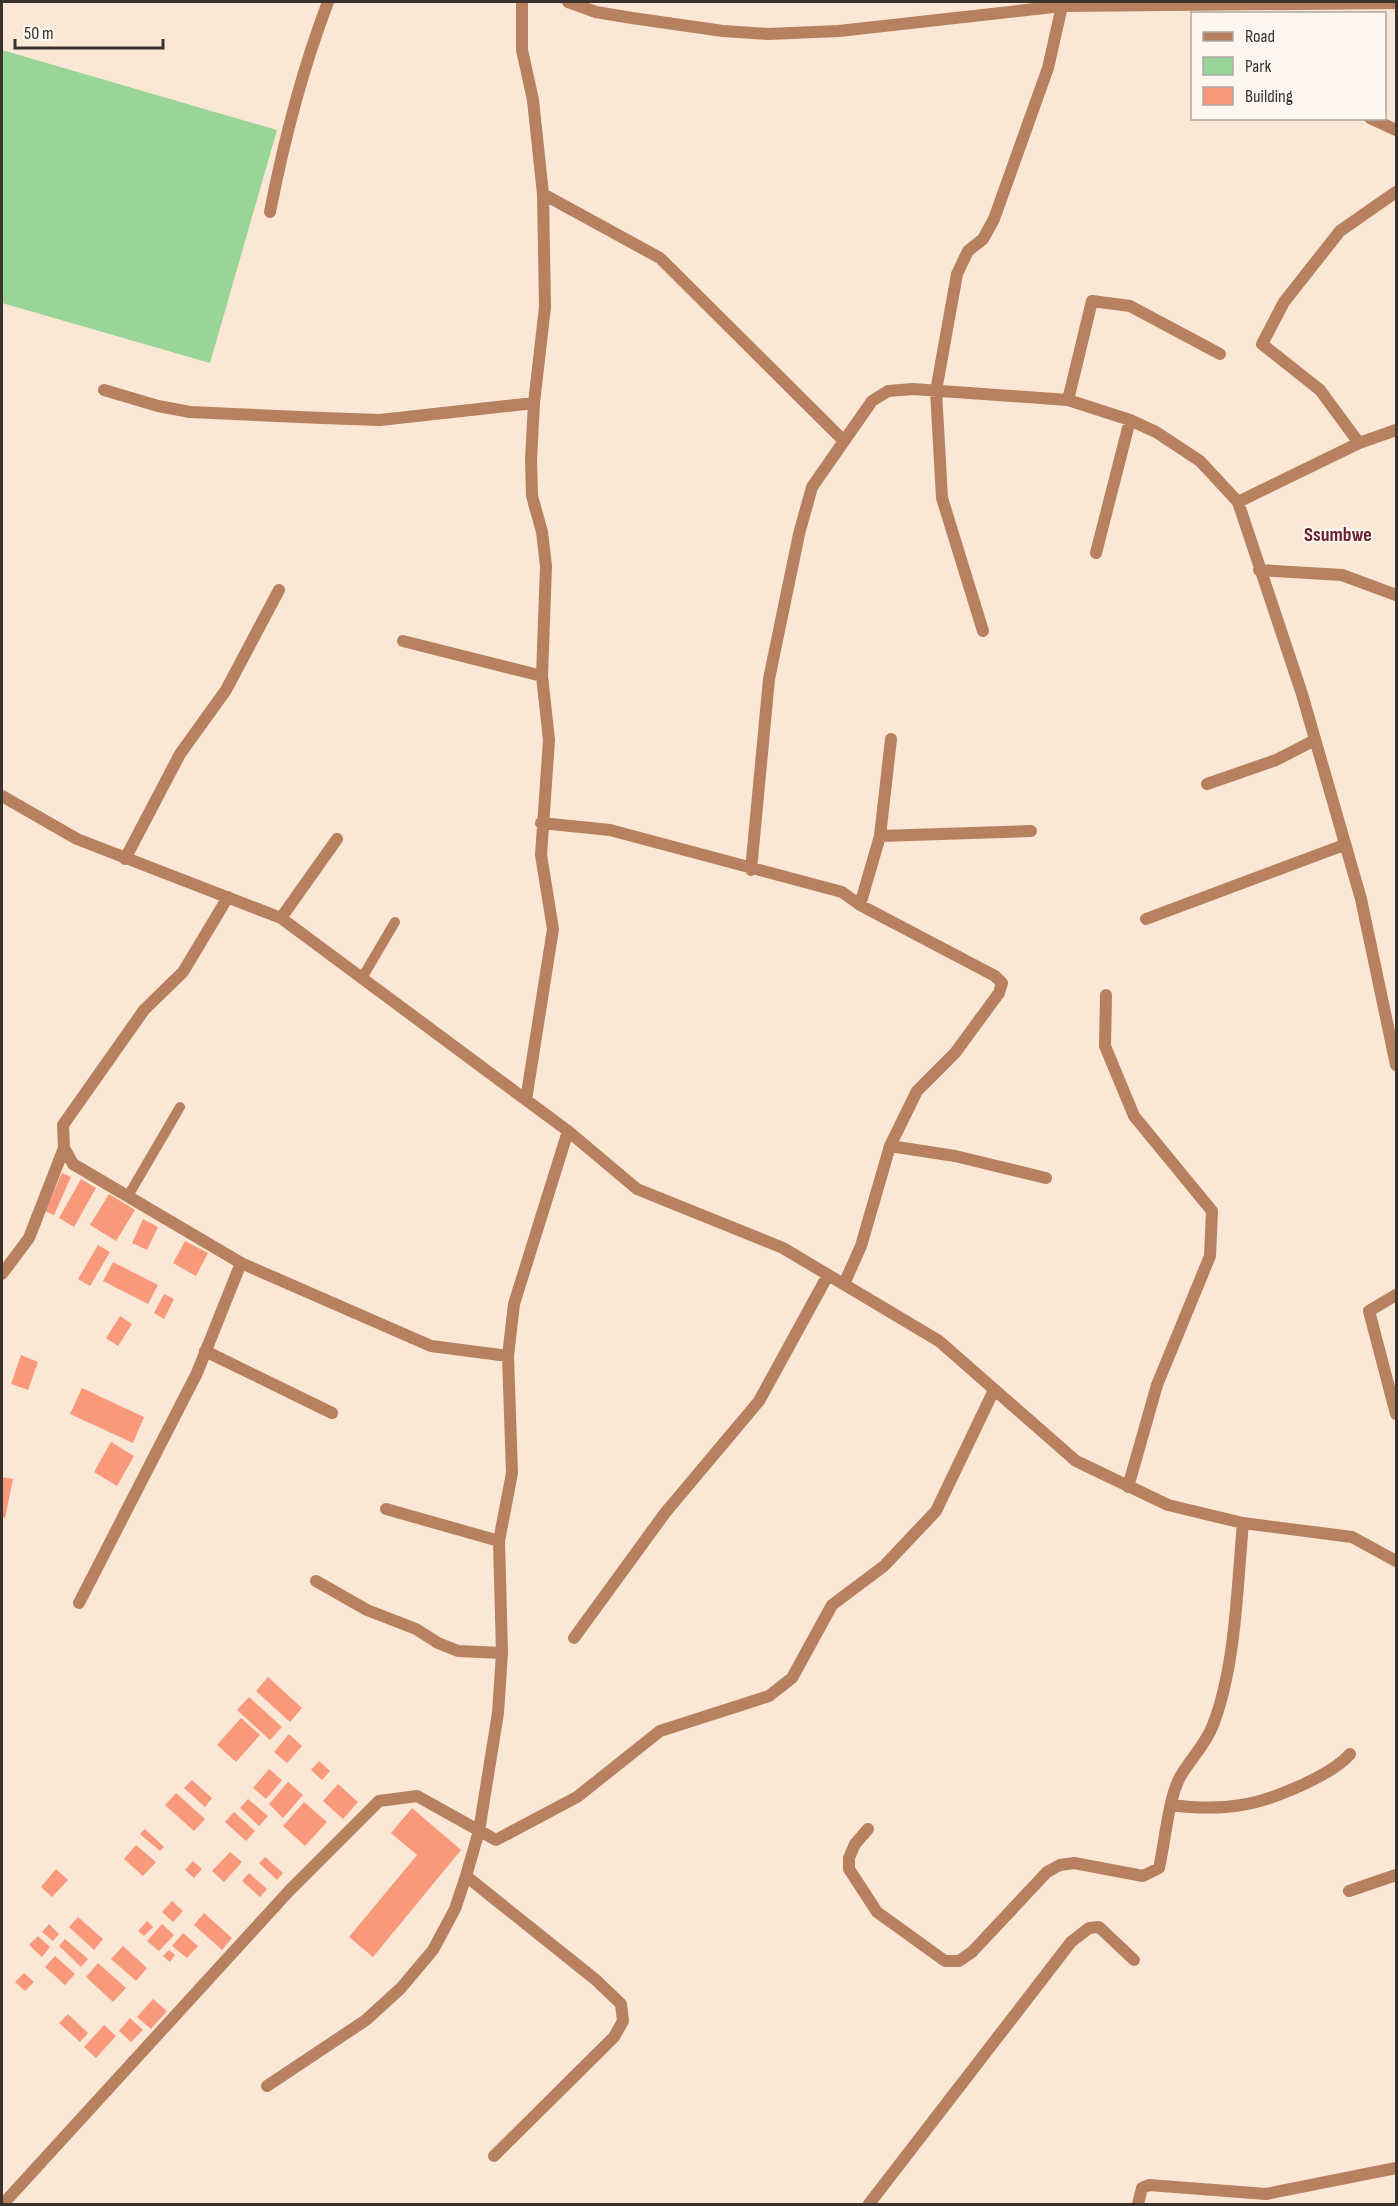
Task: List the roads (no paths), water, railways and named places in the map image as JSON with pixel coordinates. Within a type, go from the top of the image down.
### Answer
[{"type":"street","points":[[270,212],[294,103],[328,2]]},
{"type":"street","points":[[522,2],[522,50],[533,100],[543,194],[545,307],[534,403],[532,496],[542,532],[546,566],[542,676],[549,740],[541,823],[542,855],[553,929],[526,1100]]},
{"type":"street","points":[[568,2],[596,12],[632,18],[723,31],[768,34],[839,31],[1062,6],[1396,3]]},
{"type":"street","points":[[983,631],[942,498],[936,391],[957,274],[962,260],[983,239],[994,219],[1048,68],[1062,6]]},
{"type":"street","points":[[1374,120],[1396,130]]},
{"type":"street","points":[[1359,443],[1320,390],[1262,344],[1284,302],[1340,231],[1396,192]]},
{"type":"street","points":[[543,194],[660,258],[844,441]]},
{"type":"street","points":[[1068,400],[1092,301],[1130,306],[1220,354]]},
{"type":"street","points":[[751,870],[769,679],[798,534],[812,487],[872,401],[888,391],[913,389],[1068,400],[1130,420],[1156,432],[1200,461],[1238,502],[1302,694],[1361,899],[1396,1065]]},
{"type":"street","points":[[104,390],[158,406],[190,412],[334,418],[390,419],[534,403]]},
{"type":"street","points":[[1096,553],[1130,420]]},
{"type":"street","points":[[1238,502],[1359,443],[1396,430]]},
{"type":"street","points":[[1259,570],[1342,575],[1396,595]]},
{"type":"street","points":[[125,858],[180,754],[199,723],[226,690],[279,590]]},
{"type":"street","points":[[403,641],[542,676]]},
{"type":"street","points":[[860,905],[880,836],[891,739]]},
{"type":"street","points":[[1207,784],[1276,760],[1315,740]]},
{"type":"street","points":[[2,796],[77,839],[281,918],[568,1131],[637,1189],[783,1248],[939,1341],[1076,1461],[1168,1505],[1243,1523],[1352,1537],[1396,1561]]},
{"type":"street","points":[[541,823],[610,830],[751,870],[842,892],[860,905],[995,976],[1002,983],[999,993],[955,1053],[916,1091],[890,1146],[861,1246],[844,1284]]},
{"type":"street","points":[[880,836],[1031,831]]},
{"type":"street","points":[[281,918],[337,839]]},
{"type":"street","points":[[1146,919],[1344,845]]},
{"type":"street","points":[[2,1274],[28,1238],[64,1149],[63,1125],[144,1010],[183,972],[228,897]]},
{"type":"street","points":[[1106,995],[1106,1046],[1134,1116],[1212,1211],[1210,1256],[1157,1385],[1128,1487]]},
{"type":"street","points":[[267,2086],[366,2020],[401,1988],[433,1950],[455,1909],[466,1876],[479,1831],[498,1713],[502,1653],[499,1542],[512,1473],[508,1356],[514,1304],[568,1131]]},
{"type":"street","points":[[890,1146],[955,1155],[1046,1178]]},
{"type":"street","points":[[64,1149],[74,1164],[241,1263],[431,1346],[508,1356]]},
{"type":"street","points":[[79,1603],[205,1351],[241,1263]]},
{"type":"street","points":[[574,1638],[665,1513],[759,1401],[828,1275]]},
{"type":"street","points":[[1396,1295],[1369,1311],[1396,1414]]},
{"type":"street","points":[[205,1351],[332,1413]]},
{"type":"street","points":[[3,2205],[289,1891],[379,1801],[417,1796],[496,1840],[530,1824],[577,1797],[660,1731],[769,1696],[792,1678],[832,1605],[884,1566],[936,1511],[994,1390]]},
{"type":"street","points":[[386,1509],[499,1542]]},
{"type":"street","points":[[868,1829],[855,1844],[849,1858],[849,1869],[877,1912],[945,1961],[959,1961],[972,1952],[1047,1872],[1060,1865],[1074,1863],[1143,1876],[1159,1868],[1178,1781],[1200,1750],[1216,1714],[1232,1649],[1243,1523]]},
{"type":"street","points":[[316,1581],[367,1610],[416,1629],[438,1643],[458,1651],[502,1653]]},
{"type":"street","points":[[1171,1805],[1199,1808],[1243,1805],[1316,1780],[1340,1766],[1350,1754]]},
{"type":"street","points":[[1349,1891],[1396,1875]]},
{"type":"street","points":[[466,1876],[596,1980],[621,2004],[622,2021],[614,2037],[494,2156]]},
{"type":"street","points":[[869,2205],[1071,1942],[1089,1928],[1099,1927],[1134,1960]]},
{"type":"street","points":[[1138,2205],[1142,2188],[1149,2185],[1266,2199],[1396,2168]]},
{"type":"lane","points":[[362,978],[395,922]]},
{"type":"lane","points":[[128,1196],[180,1107]]},
{"type":"district","name":"Ssumbwe","points":[[1338,535]]}]
